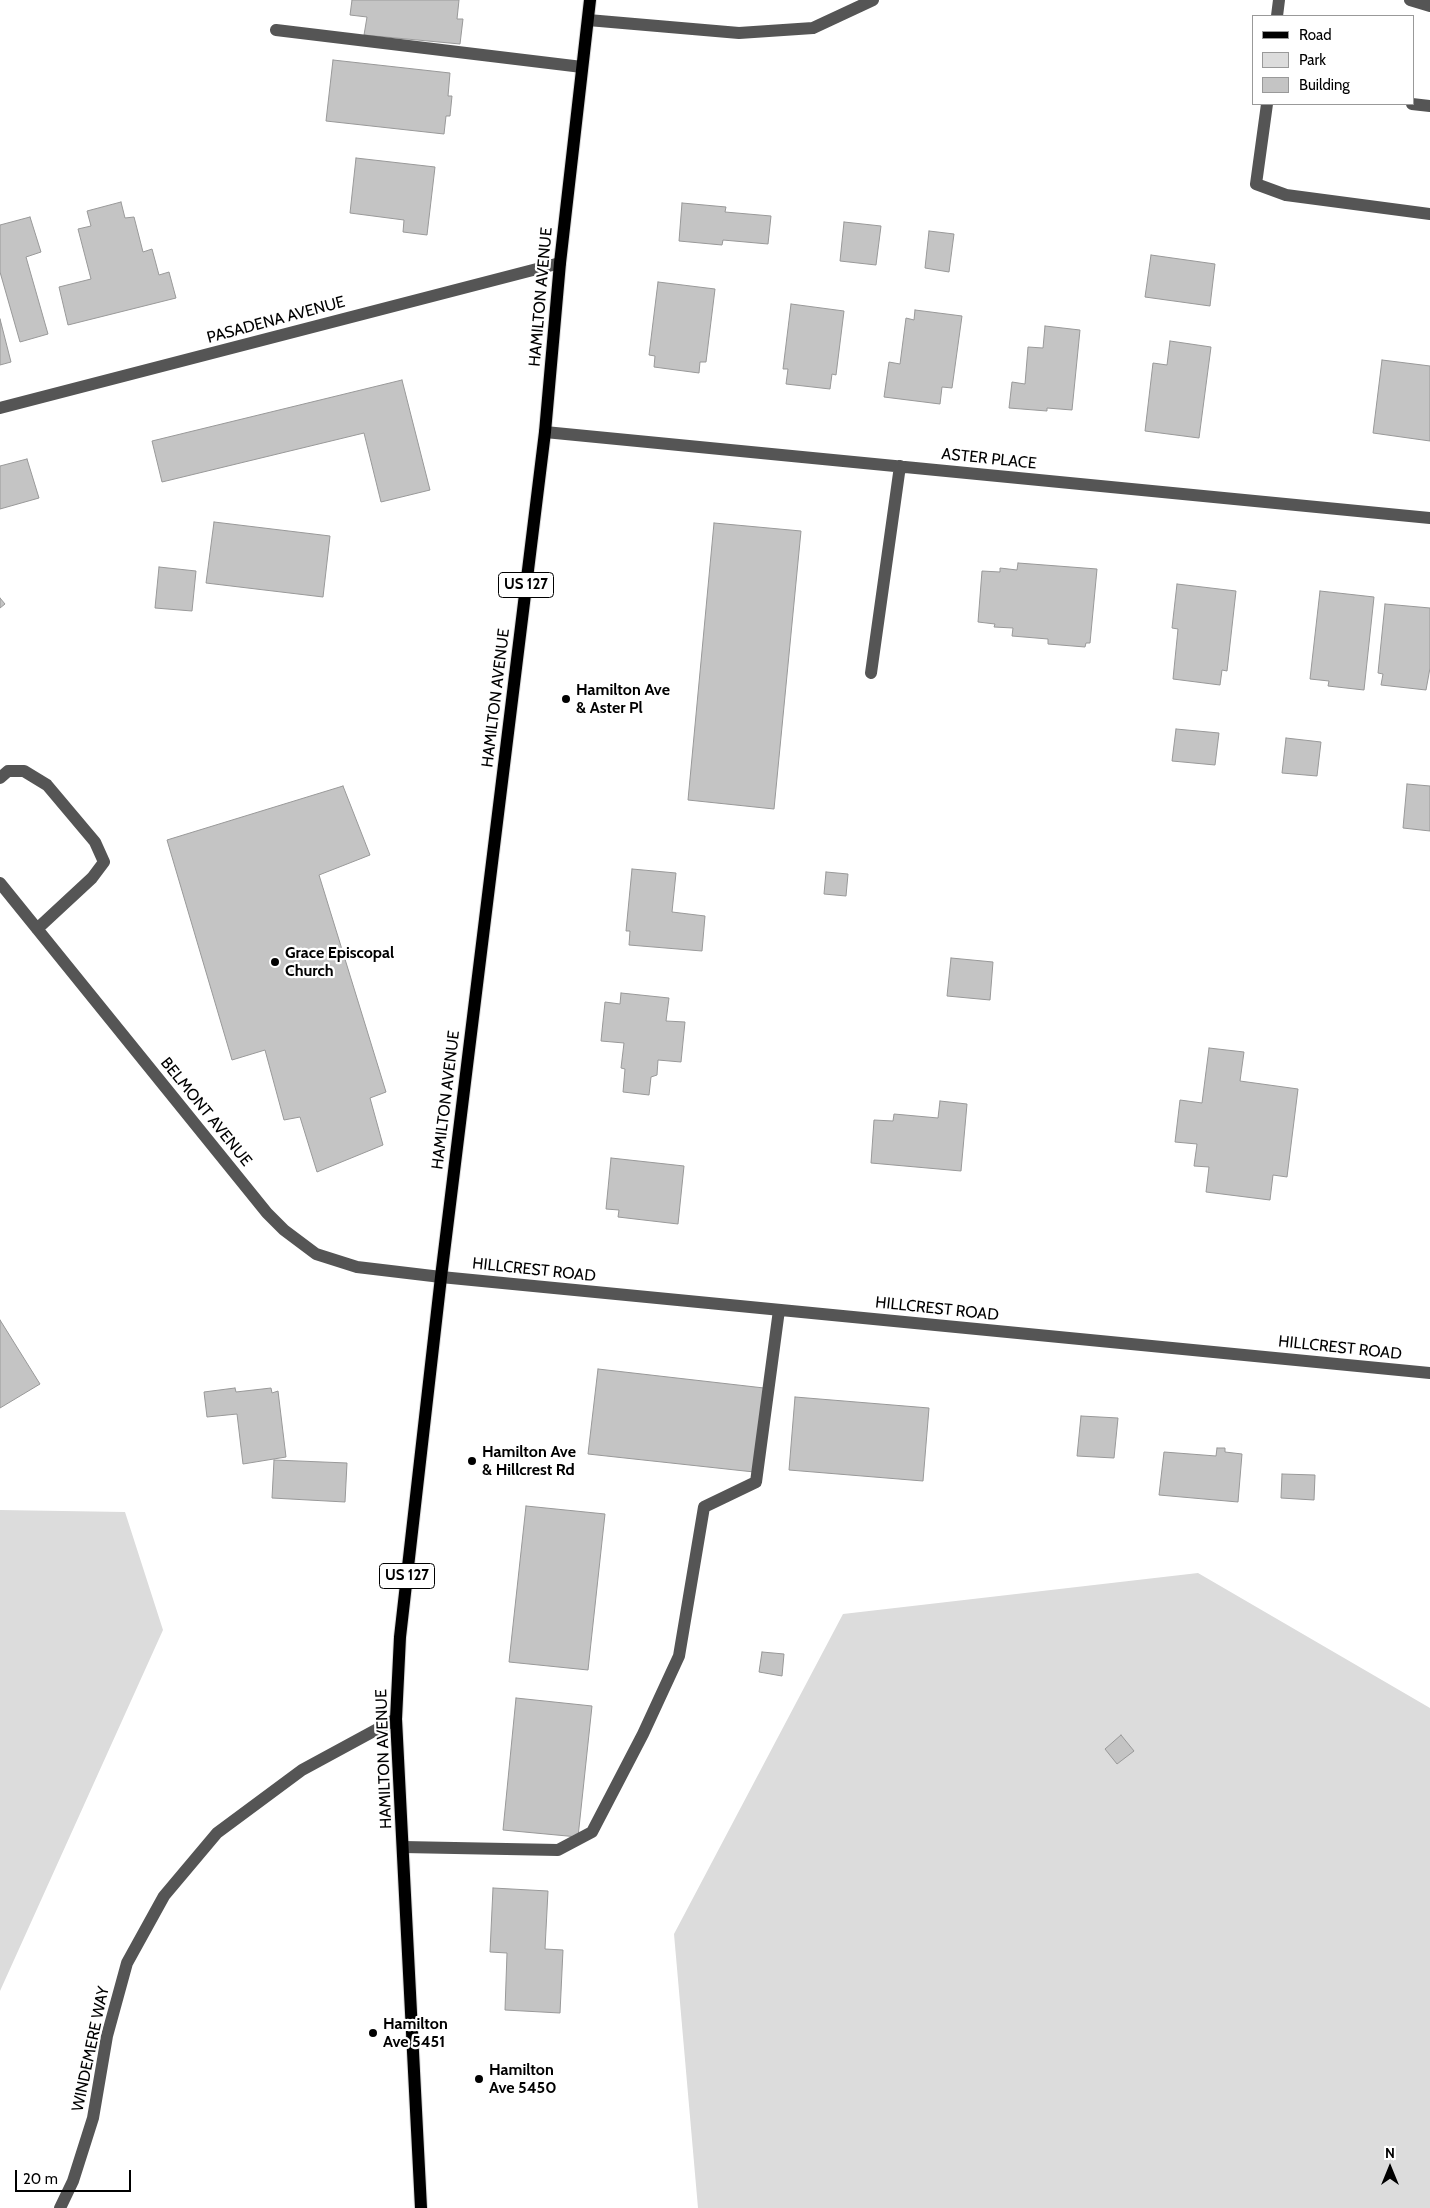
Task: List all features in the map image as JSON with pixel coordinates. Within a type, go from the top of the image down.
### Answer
[{"type":"main road","name":"HAMILTON AVENUE","points":[[421,2208],[396,1719],[400,1637],[441,1277],[545,432],[560,262],[590,0]]},
{"type":"street","points":[[588,20],[739,33],[758,32],[813,28],[873,0]]},
{"type":"street","points":[[1277,15],[1279,0]]},
{"type":"street","points":[[1410,0],[1430,6]]},
{"type":"street","points":[[276,30],[582,67]]},
{"type":"street","points":[[1415,104],[1430,106]]},
{"type":"street","points":[[1267,105],[1256,184],[1286,195],[1430,214]]},
{"type":"street","name":"PASADENA AVENUE","points":[[0,408],[560,262]]},
{"type":"street","name":"ASTER PLACE","points":[[545,432],[1430,518]]},
{"type":"street","points":[[871,673],[900,466]]},
{"type":"street","points":[[0,778],[8,771],[24,771],[47,785],[95,842],[104,862],[92,878],[37,929]]},
{"type":"street","name":"BELMONT AVENUE","points":[[0,883],[267,1213],[284,1230],[316,1254],[357,1267],[441,1277]]},
{"type":"street","name":"HILLCREST ROAD","points":[[441,1277],[1430,1373]]},
{"type":"street","points":[[403,1847],[558,1850],[592,1832],[643,1734],[679,1656],[704,1507],[756,1482],[779,1310]]},
{"type":"street","name":"WINDEMERE WAY","points":[[60,2208],[73,2181],[93,2118],[107,2036],[127,1963],[164,1896],[216,1833],[302,1770],[396,1719]]},
{"type":"green space","points":[[0,1510],[125,1512],[163,1630],[0,1991]]},
{"type":"green space","points":[[1198,1573],[1430,1708],[1430,2208],[698,2208],[674,1934],[843,1614]]},
{"type":"building","points":[[352,0],[459,0],[457,19],[463,19],[460,44],[364,35],[367,17],[350,15]]},
{"type":"building","points":[[333,60],[450,73],[448,96],[452,96],[450,116],[446,116],[444,134],[326,121]]},
{"type":"building","points":[[356,158],[435,167],[427,235],[403,232],[404,220],[350,213]]},
{"type":"building","points":[[121,202],[125,218],[134,217],[143,252],[152,249],[159,275],[169,272],[176,298],[68,325],[59,287],[91,279],[78,229],[91,226],[87,211]]},
{"type":"building","points":[[682,203],[726,207],[725,212],[771,216],[768,244],[723,240],[722,245],[679,241]]},
{"type":"building","points":[[30,217],[41,252],[26,257],[48,334],[20,342],[0,272],[0,225]]},
{"type":"building","points":[[844,222],[881,226],[876,265],[840,261]]},
{"type":"building","points":[[929,231],[954,234],[949,272],[925,268]]},
{"type":"building","points":[[1151,255],[1215,264],[1210,306],[1145,297]]},
{"type":"building","points":[[658,282],[715,289],[706,362],[700,362],[699,373],[654,367],[655,356],[649,355]]},
{"type":"building","points":[[791,304],[844,311],[836,375],[832,374],[830,389],[786,384],[788,369],[783,369]]},
{"type":"building","points":[[915,310],[962,316],[952,388],[942,387],[940,404],[884,397],[889,362],[900,364],[906,318],[914,320]]},
{"type":"building","points":[[0,319],[11,362],[0,365]]},
{"type":"building","points":[[1045,326],[1080,330],[1072,410],[1047,408],[1047,411],[1009,408],[1012,382],[1025,384],[1028,347],[1043,348]]},
{"type":"building","points":[[1170,341],[1211,347],[1199,438],[1145,431],[1153,363],[1167,365]]},
{"type":"building","points":[[1382,360],[1430,366],[1430,441],[1373,433]]},
{"type":"building","points":[[402,380],[430,490],[381,502],[364,433],[162,482],[152,441]]},
{"type":"building","points":[[27,459],[39,498],[0,509],[0,466]]},
{"type":"building","points":[[214,522],[330,536],[323,597],[206,583]]},
{"type":"building","points":[[714,523],[801,531],[774,809],[688,800]]},
{"type":"building","points":[[1018,563],[1097,569],[1090,643],[1086,643],[1085,647],[1048,644],[1048,639],[1012,636],[1013,628],[994,627],[995,624],[978,622],[982,571],[1000,572],[1000,568],[1017,570]]},
{"type":"building","points":[[159,567],[196,571],[192,611],[155,608]]},
{"type":"building","points":[[1177,584],[1236,591],[1227,671],[1222,670],[1220,685],[1173,679],[1178,629],[1172,628]]},
{"type":"building","points":[[1320,591],[1374,597],[1364,690],[1328,686],[1329,681],[1310,679]]},
{"type":"building","points":[[0,598],[5,604],[0,608]]},
{"type":"building","points":[[1385,604],[1430,608],[1430,668],[1426,690],[1381,685],[1383,674],[1378,673]]},
{"type":"building","points":[[1176,729],[1219,733],[1215,765],[1172,761]]},
{"type":"building","points":[[1286,738],[1321,742],[1317,776],[1282,773]]},
{"type":"building","points":[[1407,784],[1430,786],[1430,831],[1403,828]]},
{"type":"building","name":"Grace Episcopal Church","points":[[343,786],[370,855],[319,875],[386,1092],[370,1098],[383,1145],[317,1172],[300,1117],[284,1120],[265,1050],[232,1060],[167,840]]},
{"type":"building","points":[[632,869],[676,873],[672,912],[705,916],[702,951],[629,945],[630,931],[626,931]]},
{"type":"building","points":[[826,872],[848,874],[846,896],[824,894]]},
{"type":"building","points":[[951,958],[993,962],[990,1000],[947,996]]},
{"type":"building","points":[[621,993],[669,998],[666,1021],[685,1022],[681,1062],[658,1060],[657,1075],[651,1077],[649,1095],[623,1092],[625,1069],[621,1068],[624,1043],[601,1041],[605,1002],[620,1004]]},
{"type":"building","points":[[1209,1048],[1244,1052],[1240,1081],[1298,1089],[1287,1177],[1273,1175],[1270,1200],[1206,1192],[1209,1167],[1194,1166],[1197,1144],[1175,1142],[1180,1100],[1202,1103]]},
{"type":"building","points":[[940,1101],[967,1104],[961,1171],[871,1163],[874,1120],[893,1121],[894,1114],[938,1118]]},
{"type":"building","points":[[611,1158],[684,1166],[678,1224],[618,1217],[619,1210],[606,1209]]},
{"type":"building","points":[[0,1320],[40,1384],[0,1408]]},
{"type":"building","points":[[598,1369],[764,1388],[754,1472],[588,1454]]},
{"type":"building","points":[[235,1388],[236,1392],[271,1388],[272,1393],[278,1391],[286,1457],[243,1464],[237,1414],[207,1417],[204,1392]]},
{"type":"building","points":[[795,1397],[929,1408],[923,1481],[789,1470]]},
{"type":"building","points":[[1081,1416],[1118,1418],[1114,1458],[1077,1456]]},
{"type":"building","points":[[1217,1448],[1225,1448],[1225,1452],[1242,1454],[1238,1502],[1159,1495],[1164,1452],[1216,1456]]},
{"type":"building","points":[[274,1460],[347,1463],[345,1502],[272,1498]]},
{"type":"building","points":[[1282,1474],[1315,1475],[1314,1500],[1281,1498]]},
{"type":"building","points":[[526,1506],[605,1514],[588,1670],[509,1662]]},
{"type":"building","points":[[762,1652],[784,1654],[782,1676],[759,1672]]},
{"type":"building","points":[[516,1698],[592,1706],[578,1837],[503,1830]]},
{"type":"building","points":[[1121,1735],[1134,1751],[1117,1764],[1105,1749]]},
{"type":"building","points":[[493,1888],[548,1891],[545,1949],[563,1950],[560,2013],[505,2010],[507,1953],[490,1952]]},
{"type":"place","name":"Hamilton Ave & Aster Pl","points":[[566,699]]},
{"type":"place","name":"Grace Episcopal Church","points":[[275,962]]},
{"type":"place","name":"Hamilton Ave & Hillcrest Rd","points":[[472,1461]]},
{"type":"place","name":"Hamilton Ave 5451","points":[[373,2033]]},
{"type":"place","name":"Hamilton Ave 5450","points":[[479,2079]]}]
